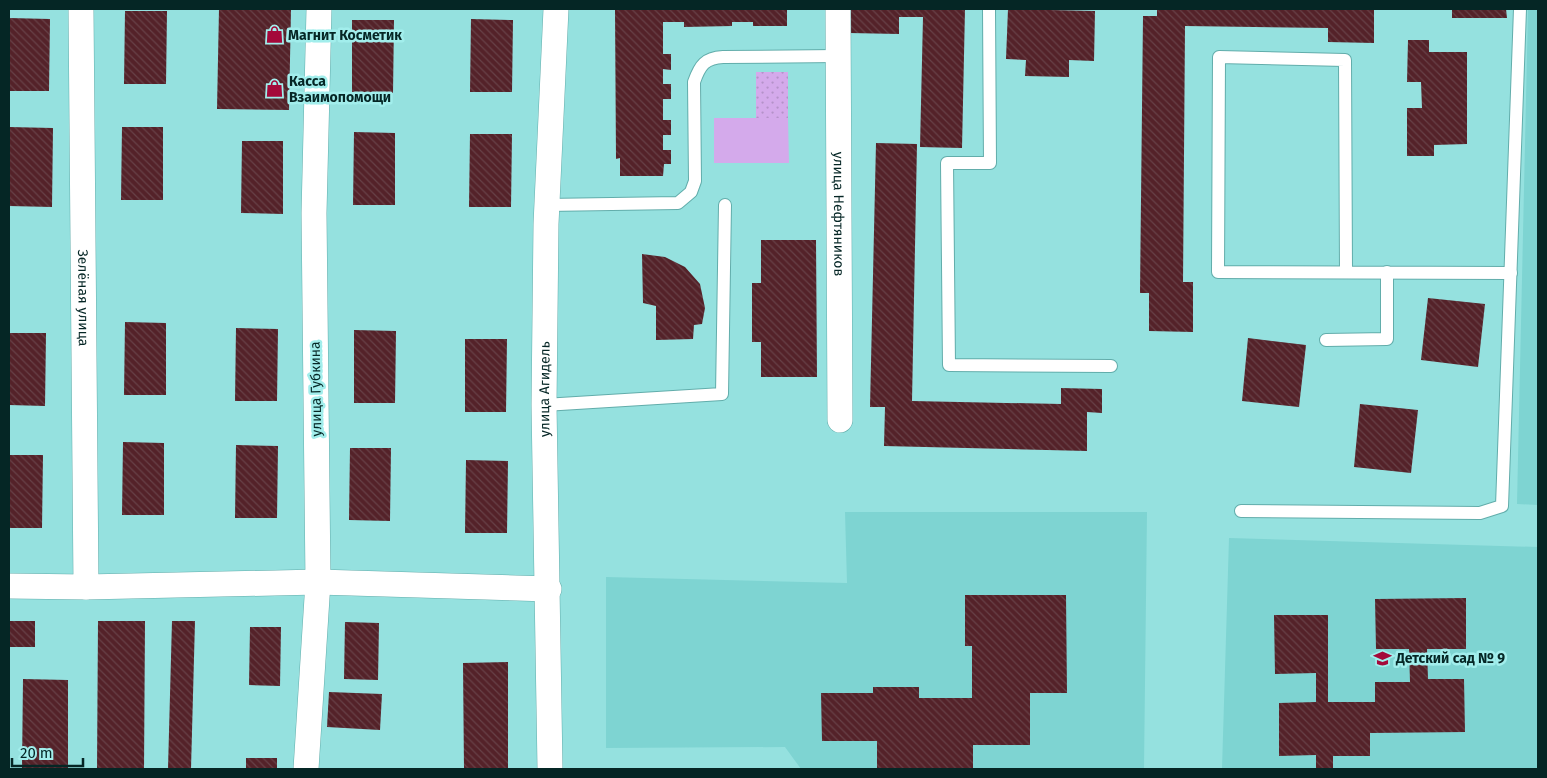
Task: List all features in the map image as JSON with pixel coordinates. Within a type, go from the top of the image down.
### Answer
[{"type":"street","name":"Зелёная улица","points":[[81,9],[86,587]]},
{"type":"street","name":"улица Губкина","points":[[306,769],[318,582],[314,214],[319,9]]},
{"type":"street","name":"улица Агидель","points":[[550,769],[549,588],[544,405],[546,205],[556,9]]},
{"type":"street","name":"улица Нефтяников","points":[[838,9],[840,420]]},
{"type":"street","points":[[9,586],[86,587],[318,582],[549,588]]},
{"type":"lane","points":[[989,9],[990,163],[947,163],[948,365],[1111,366]]},
{"type":"lane","points":[[1241,511],[1480,513],[1502,506],[1520,9]]},
{"type":"lane","points":[[546,205],[678,203],[691,192],[695,181],[694,82],[699,68],[705,61],[723,57],[838,56]]},
{"type":"lane","points":[[1346,272],[1345,60],[1219,57],[1218,272],[1511,273]]},
{"type":"lane","points":[[544,405],[722,394],[725,205]]},
{"type":"lane","points":[[1326,340],[1387,339],[1387,272]]},
{"type":"shaded area","points":[[1528,9],[1538,9],[1538,505],[1517,504]]},
{"type":"shaded area","points":[[756,72],[788,72],[788,118],[756,118]]},
{"type":"shaded area","points":[[714,118],[788,118],[789,163],[714,163]]},
{"type":"shaded area","points":[[845,512],[1147,512],[1144,769],[801,769],[785,747],[606,748],[606,577],[847,583]]},
{"type":"shaded area","name":"Детский сад № 9","points":[[1229,538],[1538,547],[1538,769],[1222,769]]},
{"type":"building","points":[[219,9],[291,9],[289,110],[217,109]]},
{"type":"building","points":[[615,9],[787,9],[787,26],[753,26],[753,22],[732,22],[732,26],[684,27],[684,22],[663,22],[663,54],[671,54],[671,70],[663,69],[663,84],[671,84],[671,99],[663,99],[663,120],[671,120],[671,135],[663,135],[663,150],[671,150],[671,164],[664,164],[663,176],[620,176],[620,158],[616,159]]},
{"type":"building","points":[[850,9],[965,9],[962,148],[920,147],[923,17],[899,17],[899,34],[849,33]]},
{"type":"building","points":[[1008,9],[1095,11],[1094,61],[1069,60],[1069,77],[1025,76],[1026,60],[1006,59]]},
{"type":"building","points":[[1157,9],[1374,9],[1374,43],[1328,42],[1328,28],[1185,26],[1183,282],[1193,282],[1193,332],[1149,331],[1149,293],[1140,293],[1143,16],[1157,16]]},
{"type":"building","points":[[1452,9],[1506,9],[1507,18],[1452,18]]},
{"type":"building","points":[[125,11],[167,11],[166,84],[124,84]]},
{"type":"building","points":[[9,18],[50,19],[49,91],[9,91]]},
{"type":"building","points":[[471,19],[513,20],[512,92],[470,92]]},
{"type":"building","points":[[352,20],[394,20],[393,93],[352,92]]},
{"type":"building","points":[[1408,40],[1429,40],[1429,52],[1467,52],[1467,144],[1434,145],[1434,156],[1407,156],[1407,108],[1422,108],[1421,82],[1407,82]]},
{"type":"building","points":[[9,127],[53,128],[52,207],[9,206]]},
{"type":"building","points":[[122,127],[163,127],[163,200],[121,200]]},
{"type":"building","points":[[354,132],[395,133],[395,205],[353,205]]},
{"type":"building","points":[[470,134],[512,134],[511,207],[469,207]]},
{"type":"building","points":[[242,141],[283,141],[283,214],[241,213]]},
{"type":"building","points":[[876,143],[917,144],[912,401],[1061,404],[1061,388],[1102,389],[1102,413],[1087,412],[1087,451],[884,446],[885,407],[870,407]]},
{"type":"building","points":[[761,240],[816,240],[817,377],[761,377],[761,342],[752,342],[752,283],[761,283]]},
{"type":"building","points":[[642,254],[665,257],[685,267],[700,284],[705,308],[702,324],[694,325],[693,339],[656,340],[656,306],[643,303]]},
{"type":"building","points":[[1428,298],[1485,304],[1478,367],[1421,360]]},
{"type":"building","points":[[125,322],[166,323],[166,395],[124,395]]},
{"type":"building","points":[[236,328],[278,329],[277,401],[235,401]]},
{"type":"building","points":[[354,330],[396,331],[395,403],[354,403]]},
{"type":"building","points":[[9,333],[46,333],[45,406],[9,405]]},
{"type":"building","points":[[1248,338],[1306,345],[1299,407],[1242,401]]},
{"type":"building","points":[[465,339],[507,339],[506,412],[465,412]]},
{"type":"building","points":[[1360,404],[1418,410],[1411,473],[1354,467]]},
{"type":"building","points":[[123,442],[164,443],[164,515],[122,515]]},
{"type":"building","points":[[236,445],[278,446],[277,518],[235,518]]},
{"type":"building","points":[[350,448],[391,448],[390,521],[349,520]]},
{"type":"building","points":[[9,455],[43,455],[42,528],[9,528]]},
{"type":"building","points":[[466,460],[508,461],[507,533],[465,533]]},
{"type":"building","points":[[965,595],[1066,595],[1067,693],[1030,693],[1030,745],[973,745],[973,769],[877,769],[877,741],[822,741],[821,693],[873,693],[873,687],[919,687],[919,698],[972,698],[972,646],[965,646]]},
{"type":"building","points":[[1466,598],[1466,649],[1427,649],[1428,679],[1464,679],[1465,732],[1370,733],[1370,756],[1333,756],[1333,769],[1316,769],[1316,755],[1279,756],[1279,703],[1316,702],[1316,673],[1275,674],[1274,615],[1328,615],[1328,702],[1375,702],[1375,682],[1410,682],[1409,649],[1376,649],[1375,599]]},
{"type":"building","points":[[9,621],[35,621],[35,647],[9,647]]},
{"type":"building","points":[[98,621],[145,621],[144,769],[97,769]]},
{"type":"building","points":[[172,621],[195,621],[191,769],[168,769]]},
{"type":"building","points":[[345,622],[379,623],[378,680],[344,679]]},
{"type":"building","points":[[250,627],[281,627],[280,686],[249,685]]},
{"type":"building","points":[[508,662],[508,769],[464,769],[463,663]]},
{"type":"building","points":[[23,679],[68,680],[68,769],[22,769]]},
{"type":"building","points":[[329,692],[382,694],[380,730],[327,727]]},
{"type":"building","points":[[246,758],[277,758],[277,769],[246,769]]},
{"type":"place","name":"Магнит Косметик","points":[[274,35]]},
{"type":"place","name":"Касса Взаимопомощи","points":[[275,89]]},
{"type":"place","name":"Детский сад № 9","points":[[1382,658]]}]
